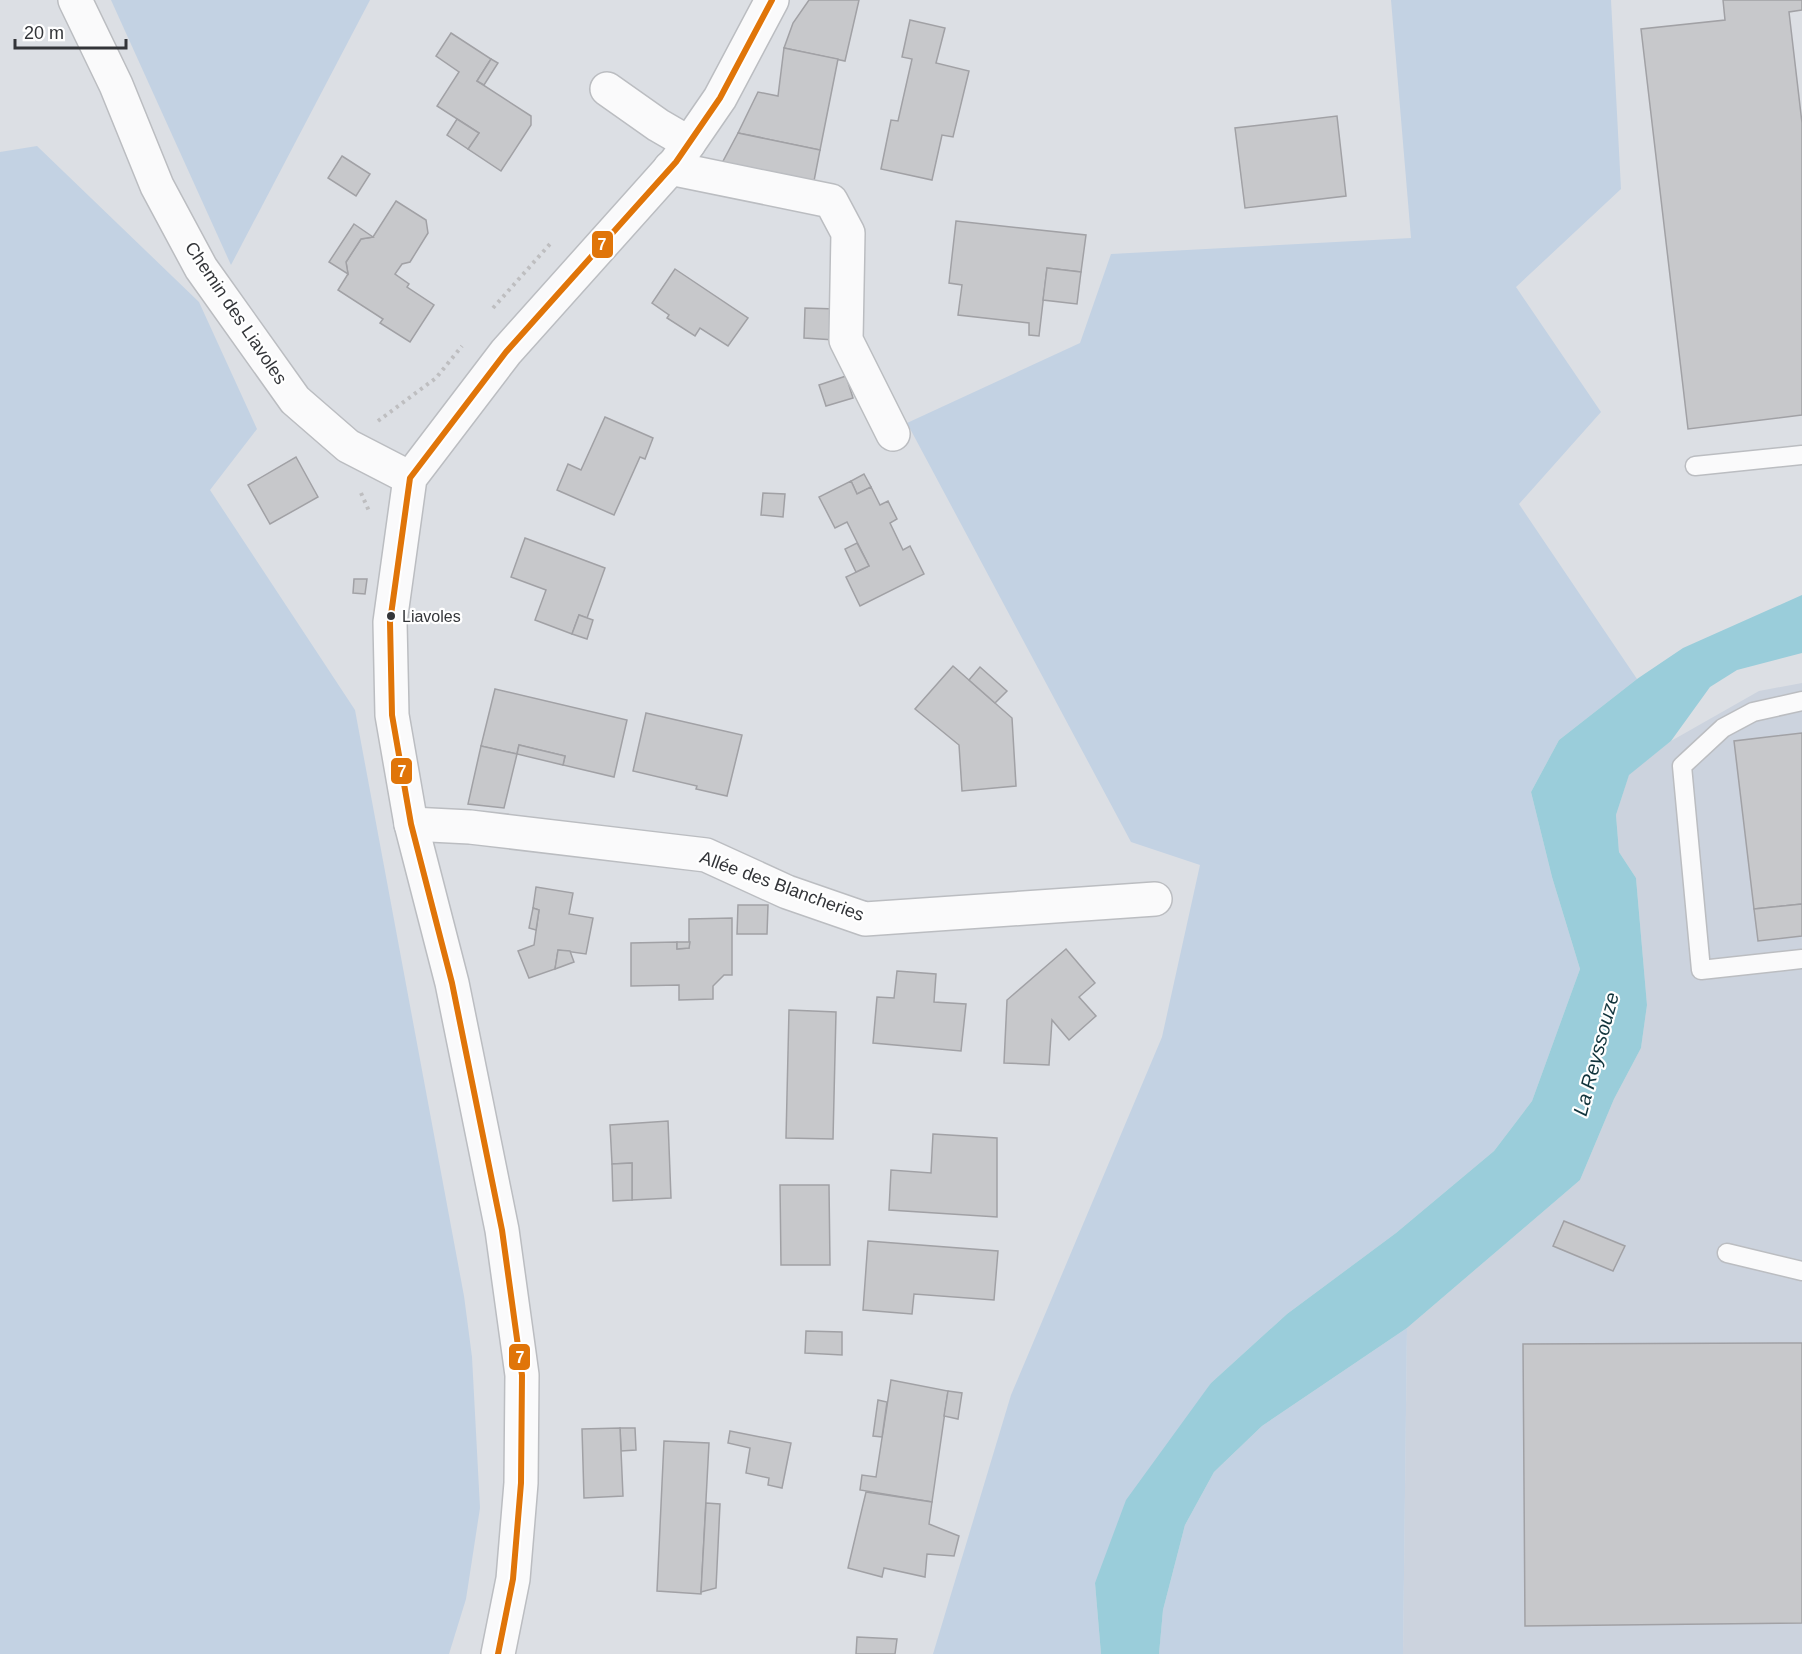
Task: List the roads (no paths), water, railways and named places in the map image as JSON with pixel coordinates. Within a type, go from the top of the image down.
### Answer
[{"type":"street","name":"Chemin des Liavoles","points":[[75,0],[116,85],[157,186],[201,268],[295,400],[348,446],[410,478]]},
{"type":"street","points":[[498,1654],[514,1567],[521,1484],[522,1375],[502,1230],[452,983],[411,824],[392,715],[390,622],[410,478],[506,352],[679,155],[720,98],[772,0]]},
{"type":"street","points":[[607,89],[658,126],[679,155],[831,201],[848,232],[846,340],[893,434]]},
{"type":"street","name":"Allée des Blancheries","points":[[411,824],[470,827],[706,855],[787,892],[865,919],[1155,899]]},
{"type":"lane","points":[[1695,466],[1802,455]]},
{"type":"lane","points":[[1802,701],[1753,712],[1723,728],[1682,766],[1701,970],[1802,959]]},
{"type":"lane","points":[[1727,1253],[1802,1271]]},
{"type":"water","name":"La Reyssouze","points":[[1802,595],[1802,653],[1737,670],[1710,687],[1671,741],[1629,775],[1616,815],[1619,852],[1636,878],[1647,1005],[1641,1048],[1614,1099],[1580,1180],[1407,1328],[1262,1426],[1214,1472],[1185,1525],[1163,1610],[1159,1654],[1101,1654],[1095,1583],[1126,1500],[1211,1383],[1287,1314],[1396,1233],[1494,1151],[1532,1101],[1580,969],[1552,877],[1531,792],[1559,740],[1637,679],[1683,648]]},
{"type":"place","name":"Liavoles","points":[[391,616]]}]
